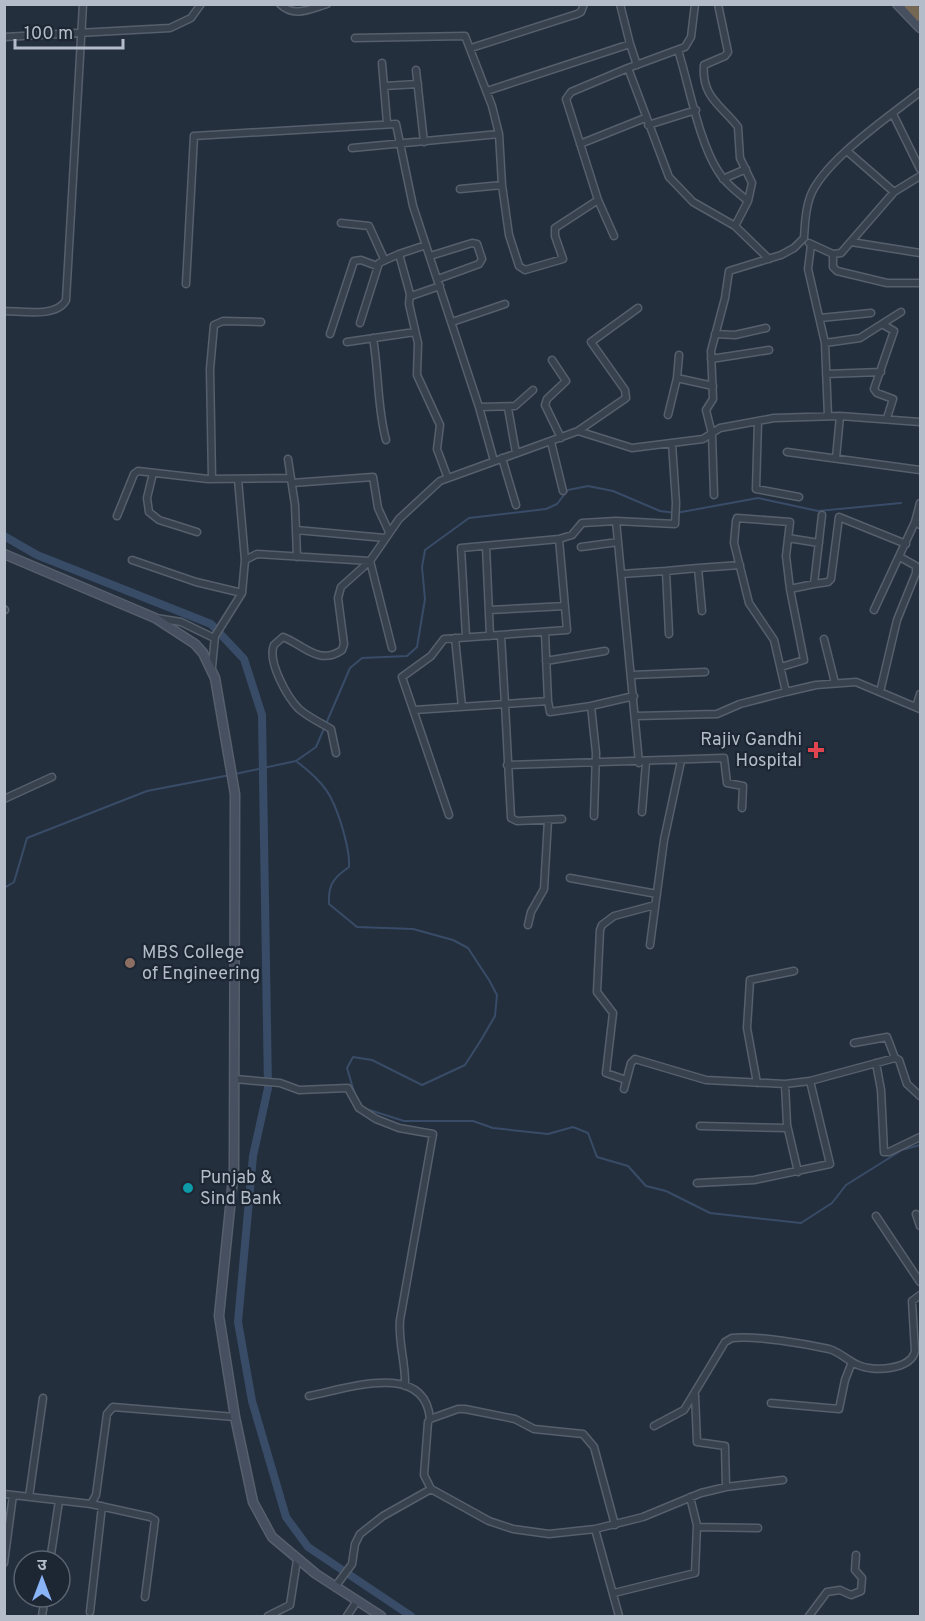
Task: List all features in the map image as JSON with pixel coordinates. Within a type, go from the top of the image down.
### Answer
[{"type":"highway","points":[[909,4],[921,16]]},
{"type":"street","points":[[4,311],[47,311],[61,307],[66,300],[83,4]]},
{"type":"street","points":[[4,37],[170,28],[191,18],[201,4]]},
{"type":"street","points":[[280,4],[290,12],[296,13],[327,4]]},
{"type":"street","points":[[471,48],[577,14],[581,12],[584,4]]},
{"type":"street","points":[[620,4],[637,65]]},
{"type":"street","points":[[614,236],[597,200],[567,103],[568,95],[628,68],[678,50],[690,40],[695,4]]},
{"type":"street","points":[[718,4],[728,51],[725,56],[704,65],[704,71],[713,102],[738,127],[740,158],[752,183],[748,201],[735,226]]},
{"type":"street","points":[[897,4],[921,28]]},
{"type":"street","points":[[355,39],[463,35],[468,39],[499,134],[502,185],[509,235],[519,266],[525,270],[564,259],[555,236],[555,228],[597,200]]},
{"type":"street","points":[[487,92],[630,44]]},
{"type":"street","points":[[678,50],[708,151],[723,178],[748,201]]},
{"type":"street","points":[[382,63],[387,123]]},
{"type":"street","points":[[628,68],[663,166],[676,186],[693,202],[735,226],[769,259]]},
{"type":"street","points":[[416,70],[424,142]]},
{"type":"street","points":[[384,86],[418,84]]},
{"type":"street","points":[[714,495],[712,434],[706,410],[713,399],[711,359],[727,280],[732,269],[769,259],[794,248],[804,238],[810,195],[847,151],[921,92]]},
{"type":"street","points":[[580,144],[646,122],[696,110]]},
{"type":"street","points":[[893,114],[921,169]]},
{"type":"street","points":[[186,284],[194,136],[396,124],[413,206],[452,322],[494,461]]},
{"type":"street","points":[[352,148],[499,134]]},
{"type":"street","points":[[847,151],[894,192]]},
{"type":"street","points":[[723,178],[746,170]]},
{"type":"street","points":[[804,238],[811,245],[833,254],[841,253],[894,192],[921,176]]},
{"type":"street","points":[[459,189],[502,185]]},
{"type":"street","points":[[342,223],[369,226],[384,259]]},
{"type":"street","points":[[851,242],[921,253]]},
{"type":"street","points":[[411,296],[480,264],[482,259],[479,247],[472,243],[430,256]]},
{"type":"street","points":[[360,323],[377,266],[384,259],[426,245]]},
{"type":"street","points":[[811,245],[808,274],[825,343],[828,416]]},
{"type":"street","points":[[399,254],[411,296],[408,304],[418,346],[417,375],[440,425],[437,449],[447,476]]},
{"type":"street","points":[[833,254],[833,267],[837,271],[887,283],[921,283]]},
{"type":"street","points":[[330,334],[354,261],[361,260],[377,266]]},
{"type":"street","points":[[452,322],[505,304]]},
{"type":"street","points":[[336,753],[332,729],[295,703],[273,665],[271,651],[277,640],[283,637],[316,655],[327,656],[342,650],[339,592],[344,584],[370,561],[399,519],[447,476],[578,431],[626,398],[625,390],[591,342],[638,308]]},
{"type":"street","points":[[825,343],[860,338],[901,312]]},
{"type":"street","points":[[820,318],[871,313]]},
{"type":"street","points":[[212,479],[210,369],[214,325],[223,321],[261,322]]},
{"type":"street","points":[[882,324],[894,331],[875,391],[893,399],[886,418]]},
{"type":"street","points":[[716,334],[735,335],[766,328]]},
{"type":"street","points":[[347,342],[415,333]]},
{"type":"street","points":[[373,338],[380,382],[380,417],[386,440]]},
{"type":"street","points":[[711,359],[769,350]]},
{"type":"street","points":[[668,415],[677,378],[679,355]]},
{"type":"street","points":[[552,360],[566,381],[547,399],[545,405],[561,438]]},
{"type":"street","points":[[826,374],[881,372]]},
{"type":"street","points":[[677,378],[713,386]]},
{"type":"street","points":[[479,407],[508,408],[521,403],[533,390]]},
{"type":"street","points":[[508,408],[516,453]]},
{"type":"street","points":[[578,431],[628,448],[703,439],[720,428],[758,421],[840,416],[921,422]]},
{"type":"street","points":[[836,458],[840,416]]},
{"type":"street","points":[[758,421],[756,489],[799,497]]},
{"type":"street","points":[[551,442],[564,491]]},
{"type":"street","points":[[466,637],[460,553],[463,547],[559,539],[572,535],[582,524],[616,521],[675,524],[672,443]]},
{"type":"street","points":[[787,452],[921,470]]},
{"type":"street","points":[[502,458],[516,505]]},
{"type":"street","points":[[288,459],[297,557]]},
{"type":"street","points":[[117,516],[134,474],[141,471],[212,479],[291,481],[373,477],[378,508],[387,535]]},
{"type":"street","points":[[153,473],[147,498],[149,512],[159,520],[197,532]]},
{"type":"street","points":[[212,667],[215,657],[215,636],[242,593],[245,560],[238,479]]},
{"type":"street","points":[[874,610],[918,524],[920,505]]},
{"type":"street","points":[[814,584],[822,515]]},
{"type":"street","points":[[790,589],[828,582],[831,579],[839,517],[906,544]]},
{"type":"street","points":[[781,667],[804,660],[790,589],[788,520],[737,518],[734,543],[749,603],[774,640],[786,692]]},
{"type":"street","points":[[616,521],[642,762],[642,812]]},
{"type":"street","points":[[296,530],[387,535]]},
{"type":"street","points":[[788,538],[819,543]]},
{"type":"street","points":[[449,815],[402,677],[431,656],[444,639],[567,630],[559,539]]},
{"type":"street","points":[[581,547],[618,542]]},
{"type":"street","points":[[486,546],[490,636]]},
{"type":"street","points":[[4,554],[155,618],[195,644],[212,667],[231,760],[235,794],[234,1169],[219,1316],[235,1417],[253,1502],[272,1537],[297,1560],[338,1584],[357,1601],[381,1617]]},
{"type":"street","points":[[245,560],[257,554],[370,561]]},
{"type":"street","points":[[880,692],[897,620],[916,573],[916,566],[900,557]]},
{"type":"street","points":[[132,560],[187,580],[242,593]]},
{"type":"street","points":[[370,561],[392,648]]},
{"type":"street","points":[[621,574],[740,565]]},
{"type":"street","points":[[698,568],[702,611]]},
{"type":"street","points":[[666,571],[669,633]]},
{"type":"street","points":[[489,610],[565,606]]},
{"type":"street","points":[[155,618],[181,622],[215,636]]},
{"type":"street","points":[[544,633],[550,712],[634,696]]},
{"type":"street","points":[[501,636],[511,818],[517,821],[562,819]]},
{"type":"street","points":[[455,638],[462,707]]},
{"type":"street","points":[[824,639],[835,683]]},
{"type":"street","points":[[546,661],[605,651]]},
{"type":"street","points":[[632,675],[705,672]]},
{"type":"street","points":[[636,716],[717,714],[740,704],[835,683],[856,682],[918,708],[921,694]]},
{"type":"street","points":[[414,710],[548,701]]},
{"type":"street","points":[[591,706],[597,762],[594,816]]},
{"type":"street","points":[[507,765],[726,759],[727,783],[743,786],[742,808]]},
{"type":"street","points":[[650,945],[664,840],[681,761]]},
{"type":"street","points":[[4,799],[52,777]]},
{"type":"street","points":[[528,925],[531,912],[544,889],[548,820]]},
{"type":"street","points":[[570,878],[657,894]]},
{"type":"street","points":[[627,1080],[606,1073],[613,1013],[597,992],[599,935],[602,925],[614,916],[655,905]]},
{"type":"street","points":[[756,1083],[747,1028],[750,980],[758,976],[794,971]]},
{"type":"street","points":[[854,1043],[887,1037],[908,1084],[921,1096]]},
{"type":"street","points":[[624,1089],[631,1063],[635,1059],[706,1080],[785,1084],[810,1081],[895,1058]]},
{"type":"street","points":[[876,1063],[881,1090],[884,1152],[889,1152],[921,1137]]},
{"type":"street","points":[[235,1079],[280,1083],[299,1090],[348,1088],[359,1108],[376,1119],[407,1130],[433,1134],[400,1320],[399,1342],[405,1358],[405,1386]]},
{"type":"street","points":[[697,1183],[747,1181],[829,1165],[831,1161],[810,1081]]},
{"type":"street","points":[[785,1084],[787,1128],[798,1172]]},
{"type":"street","points":[[700,1126],[787,1128]]},
{"type":"street","points":[[916,1214],[921,1226]]},
{"type":"street","points":[[876,1216],[921,1282]]},
{"type":"street","points":[[654,1426],[680,1413],[695,1394],[725,1342],[732,1338],[828,1349],[868,1368],[894,1367],[911,1360],[915,1351],[911,1306],[914,1298],[921,1295]]},
{"type":"street","points":[[771,1403],[839,1409],[846,1376],[852,1362]]},
{"type":"street","points":[[309,1396],[381,1382],[405,1386],[425,1399],[430,1419],[426,1428],[424,1469],[431,1489],[501,1526],[549,1533],[596,1529],[615,1525],[690,1497],[726,1487],[783,1480]]},
{"type":"street","points":[[695,1394],[697,1442],[725,1446],[726,1487]]},
{"type":"street","points":[[29,1497],[43,1398]]},
{"type":"street","points":[[91,1504],[96,1495],[107,1414],[113,1407],[235,1417]]},
{"type":"street","points":[[430,1419],[458,1409],[465,1409],[515,1419],[534,1429],[583,1434],[594,1447],[615,1525]]},
{"type":"street","points":[[338,1584],[352,1564],[355,1544],[360,1534],[384,1516],[431,1489]]},
{"type":"street","points":[[4,1494],[91,1504],[150,1517],[155,1521],[146,1597]]},
{"type":"street","points":[[4,1563],[13,1495]]},
{"type":"street","points":[[614,1593],[695,1573],[697,1527],[690,1497]]},
{"type":"street","points":[[52,1549],[59,1501]]},
{"type":"street","points":[[90,1612],[102,1506]]},
{"type":"street","points":[[697,1527],[758,1528]]},
{"type":"street","points":[[596,1529],[619,1617]]},
{"type":"street","points":[[809,1617],[828,1592],[840,1590],[851,1595],[861,1591],[862,1578],[855,1570],[856,1555]]},
{"type":"street","points":[[268,1617],[290,1605],[297,1560]]},
{"type":"street","points":[[347,1617],[357,1601]]},
{"type":"waterway","points":[[235,774],[296,761],[316,747],[350,668],[362,658],[407,656],[417,647],[425,599],[422,567],[425,550],[469,518],[546,509],[557,504],[568,490],[588,486],[613,491],[660,511],[676,513],[758,498],[818,511],[901,503]]},
{"type":"waterway","points":[[4,536],[37,555],[211,624],[244,659],[262,715],[268,1088],[253,1156],[238,1322],[252,1401],[286,1517],[308,1547],[411,1616]]},
{"type":"waterway","points":[[296,761],[327,791],[336,808],[346,843],[349,867],[333,882],[329,892],[329,904],[357,927],[413,929],[453,940],[468,948],[497,995],[495,1016],[465,1065],[422,1085],[372,1060],[353,1057],[347,1068],[355,1095],[363,1108],[404,1121],[473,1121],[493,1128],[548,1134],[573,1127],[588,1133],[597,1157],[628,1166],[646,1186],[666,1191],[710,1213],[801,1223],[832,1203],[846,1185],[902,1150],[920,1145]]},
{"type":"waterway","points":[[4,888],[14,882],[27,838],[147,791],[230,775]]},
{"type":"place","name":"Rajiv Gandhi Hospital","points":[[816,750]]},
{"type":"place","name":"MBS College of Engineering","points":[[130,963]]},
{"type":"place","name":"Punjab & Sind Bank","points":[[188,1188]]}]
